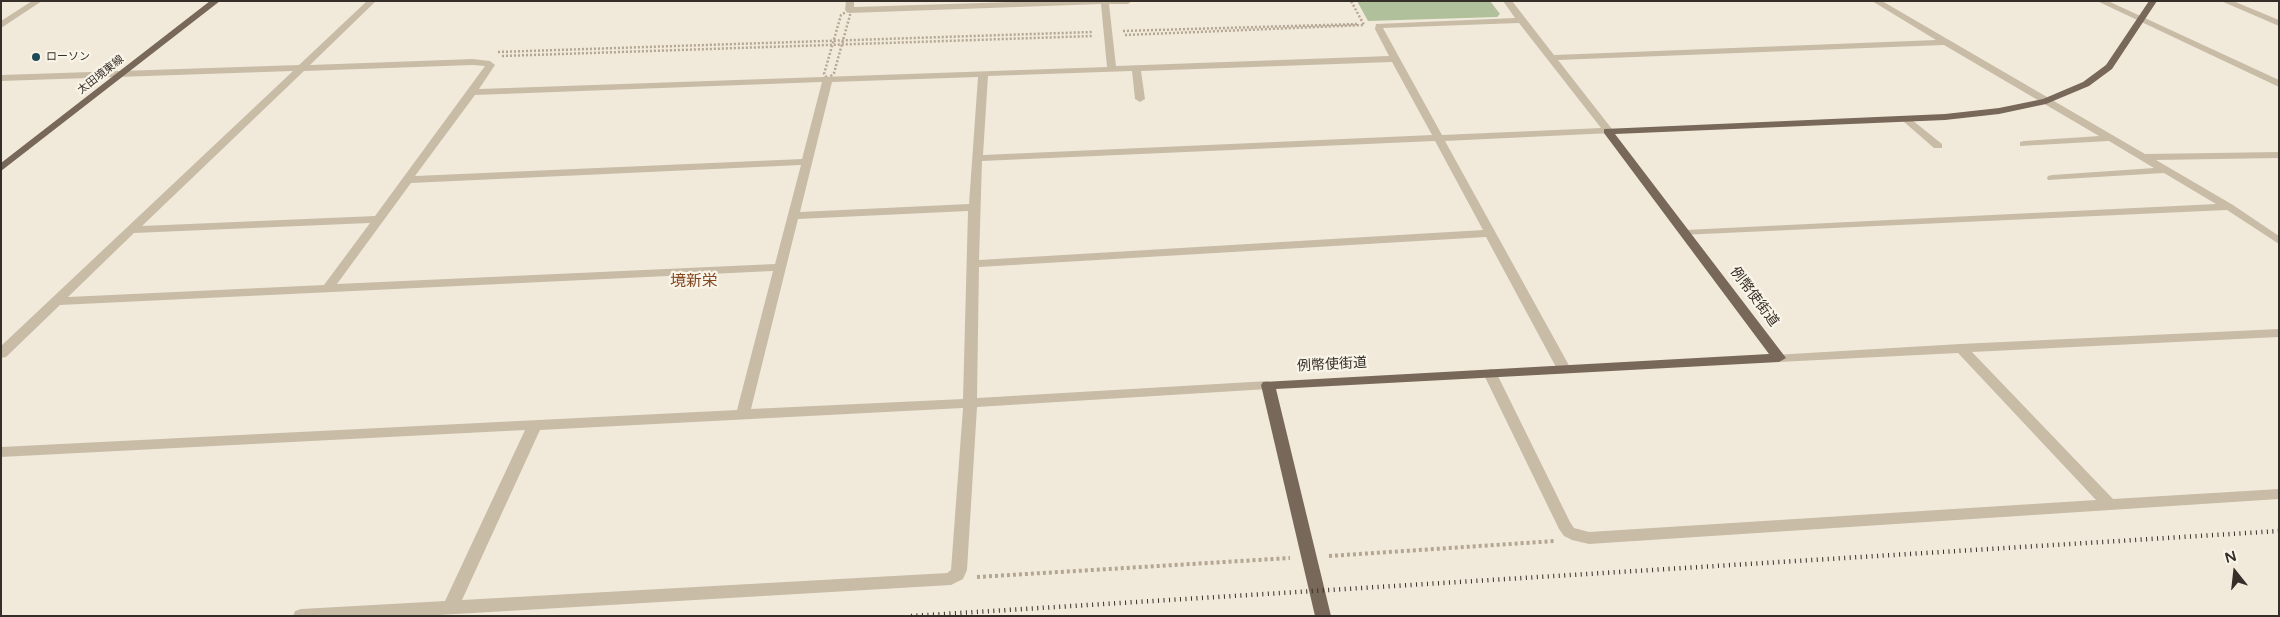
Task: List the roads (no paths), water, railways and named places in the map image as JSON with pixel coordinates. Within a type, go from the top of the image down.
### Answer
[{"type":"main road","name":"太田境東線","points":[[1,168],[216,1]]},
{"type":"main road","points":[[1608,131],[1973,115],[2046,101],[2072,91],[2099,76],[2120,53],[2153,1]]},
{"type":"main road","name":"例幣使街道","points":[[1608,131],[1779,358]]},
{"type":"main road","name":"例幣使街道","points":[[1268,385],[1779,358]]},
{"type":"main road","points":[[1268,385],[1323,616]]},
{"type":"street","points":[[1,25],[38,1]]},
{"type":"street","points":[[1,354],[372,1]]},
{"type":"street","points":[[849,5],[1128,1]]},
{"type":"street","points":[[1507,1],[1608,131]]},
{"type":"street","points":[[1876,1],[2229,207],[2279,241]]},
{"type":"street","points":[[2101,1],[2279,84]]},
{"type":"street","points":[[2226,1],[2279,23]]},
{"type":"street","points":[[1105,2],[1112,69]]},
{"type":"street","points":[[1520,20],[1379,26],[1564,369]]},
{"type":"street","points":[[1550,58],[1944,42]]},
{"type":"street","points":[[472,92],[1396,60]]},
{"type":"street","points":[[1,78],[473,62],[490,65],[409,180],[328,288]]},
{"type":"street","points":[[1136,68],[1140,100]]},
{"type":"street","points":[[301,616],[451,606],[943,580],[951,579],[957,575],[959,570],[970,402],[974,207],[982,74]]},
{"type":"street","points":[[743,413],[828,80]]},
{"type":"street","points":[[1907,119],[1938,146]]},
{"type":"street","points":[[978,158],[1608,131]]},
{"type":"street","points":[[2024,144],[2109,138]]},
{"type":"street","points":[[2143,157],[2279,155]]},
{"type":"street","points":[[409,180],[806,162]]},
{"type":"street","points":[[2052,178],[2166,170]]},
{"type":"street","points":[[793,216],[974,207]]},
{"type":"street","points":[[1685,233],[2229,207]]},
{"type":"street","points":[[133,230],[380,219]]},
{"type":"street","points":[[972,264],[1490,233]]},
{"type":"street","points":[[59,300],[779,267]]},
{"type":"street","points":[[1779,358],[2279,333]]},
{"type":"street","points":[[1960,348],[2109,504]]},
{"type":"street","points":[[1490,373],[1564,525],[1569,532],[1577,536],[1589,538],[2279,494]]},
{"type":"street","points":[[1,452],[1268,385]]},
{"type":"street","points":[[451,606],[535,424]]},
{"type":"railway","points":[[911,616],[2279,531]]},
{"type":"place","name":"ローソン","points":[[36,57]]},
{"type":"district","name":"境新栄","points":[[694,282]]}]
